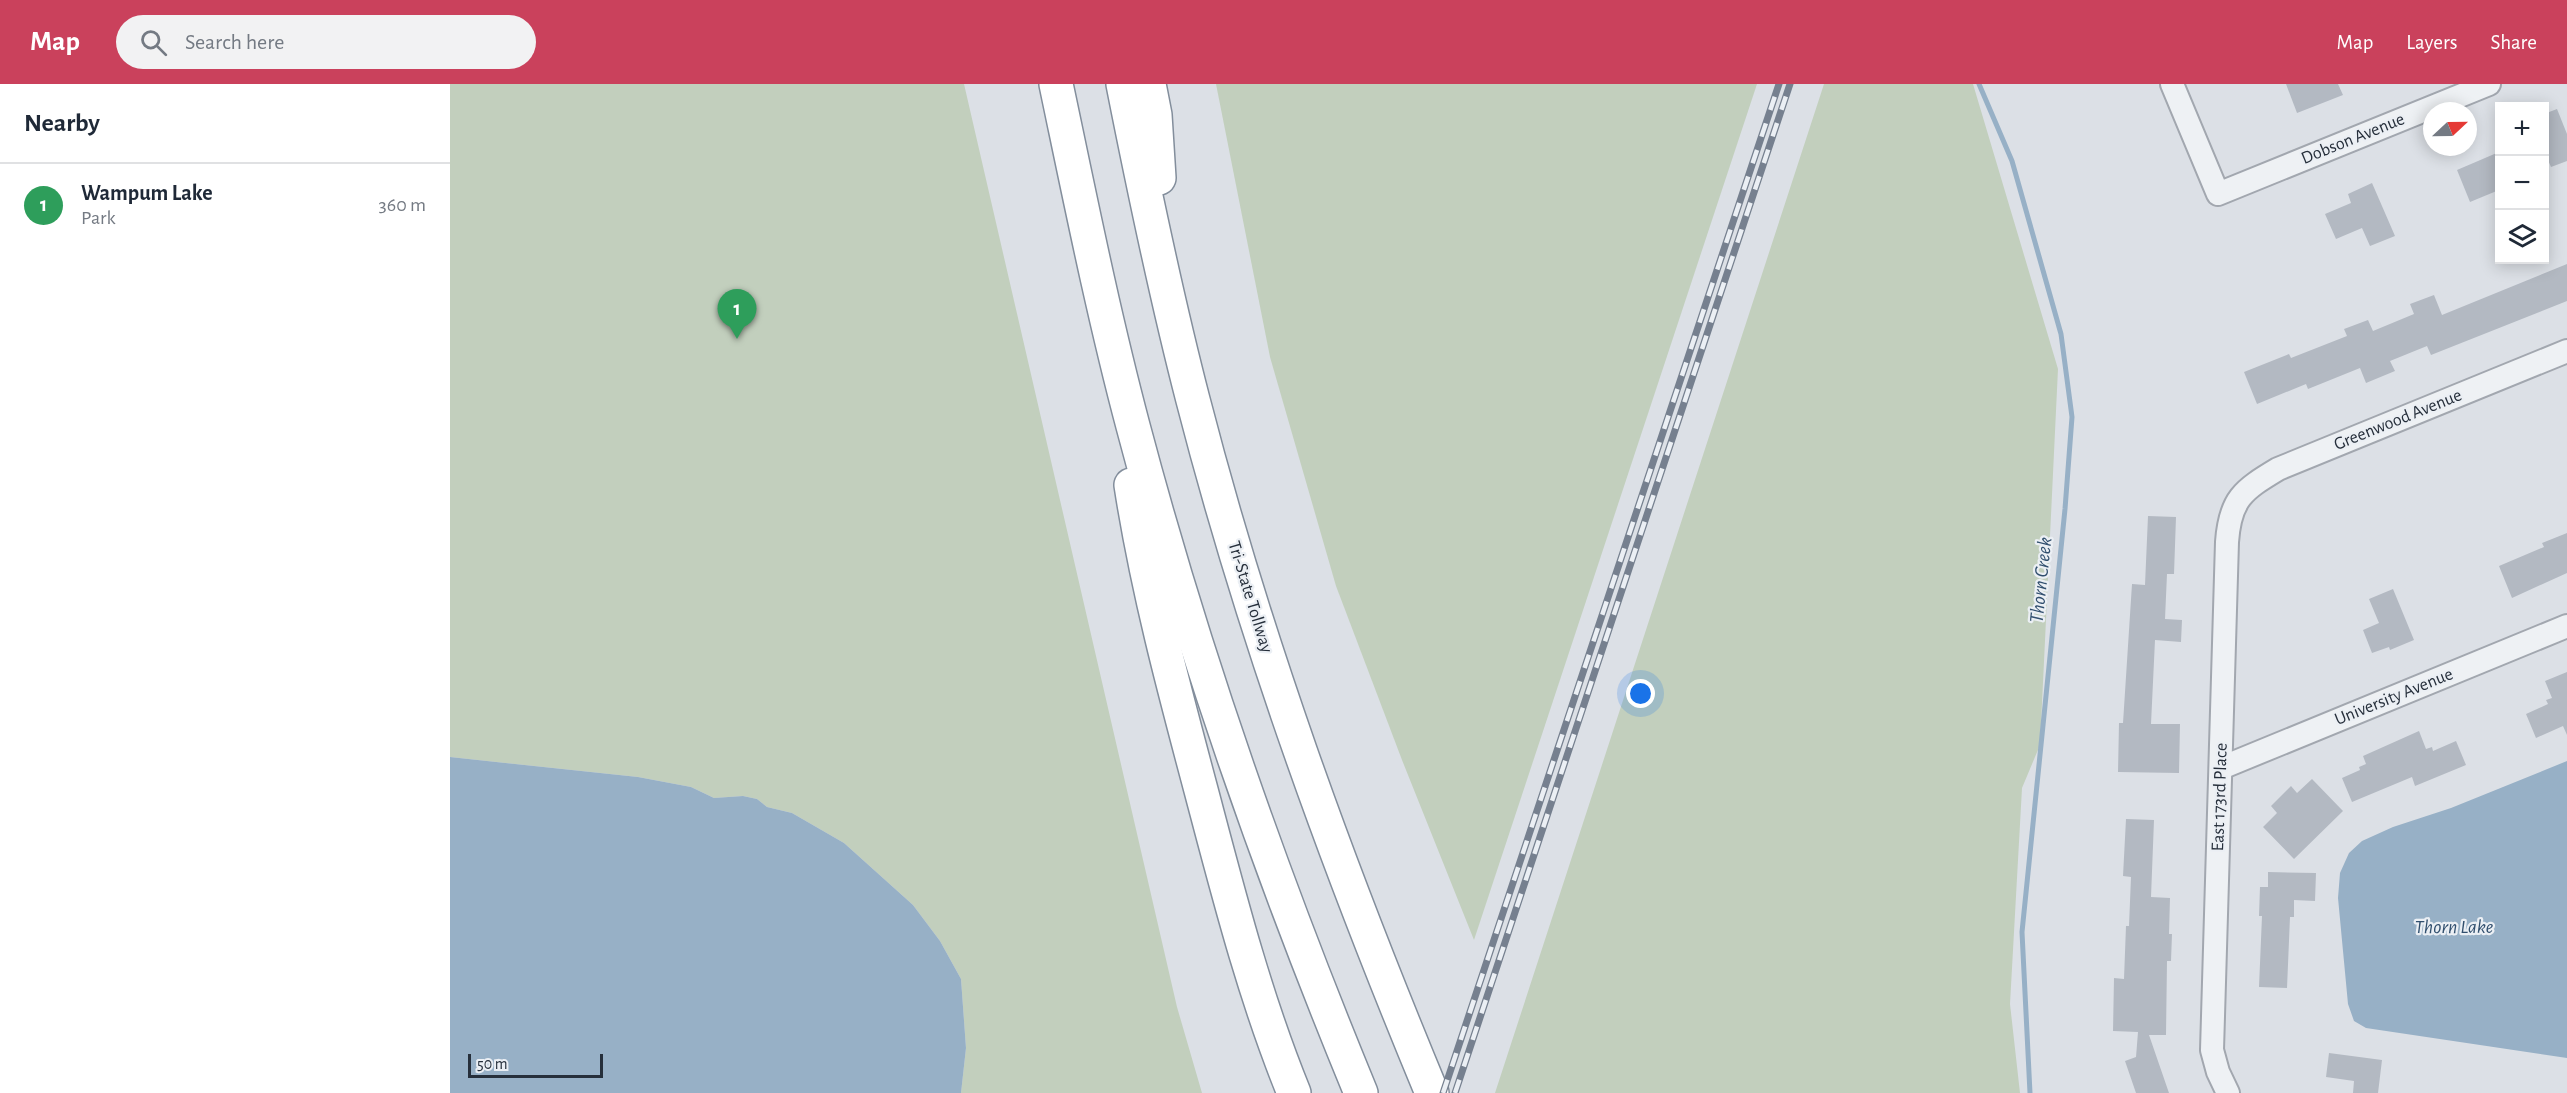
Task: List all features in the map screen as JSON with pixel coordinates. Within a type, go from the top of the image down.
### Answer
[{"type":"highway","points":[[1056,84],[1103,305],[1133,426],[1197,647],[1260,834],[1359,1088]]},
{"type":"highway","name":"Tri-State Tollway","points":[[1123,84],[1166,291],[1194,403],[1256,617],[1324,820],[1432,1093]]},
{"type":"highway","points":[[1149,84],[1155,115],[1166,291]]},
{"type":"highway","points":[[1103,305],[1146,573],[1207,812],[1252,975],[1294,1093]]},
{"type":"street","name":"Dobson Avenue","points":[[2172,84],[2218,194],[2489,84]]},
{"type":"street","name":"Greenwood Avenue","points":[[2237,500],[2250,486],[2278,469],[2567,351]]},
{"type":"street","name":"East 173rd Place","points":[[2228,1093],[2218,1072],[2212,1050],[2227,542],[2229,520],[2237,500]]},
{"type":"street","name":"University Avenue","points":[[2221,768],[2567,626]]},
{"type":"green space","points":[[450,84],[964,84],[1177,1007],[1202,1093],[961,1093],[966,1048],[961,979],[940,941],[913,905],[844,843],[792,813],[767,807],[757,799],[743,796],[714,798],[691,787],[638,777],[450,757]]},
{"type":"green space","points":[[1216,84],[1757,84],[1474,940],[1336,586],[1270,357]]},
{"type":"green space","points":[[1824,84],[1973,84],[2058,369],[2040,745],[2022,788],[2010,1004],[2020,1093],[1495,1093]]},
{"type":"water","points":[[450,757],[638,777],[691,787],[714,798],[743,796],[757,799],[767,807],[792,813],[844,843],[913,905],[940,941],[961,979],[966,1048],[961,1093],[450,1093]]},
{"type":"water","name":"Thorn Lake","points":[[2567,761],[2567,1058],[2366,1028],[2354,1021],[2348,1004],[2338,898],[2340,873],[2349,853],[2362,841],[2393,827],[2451,808]]},
{"type":"building","points":[[2286,84],[2338,84],[2343,95],[2297,113]]},
{"type":"building","points":[[2557,109],[2567,134],[2567,161],[2551,167],[2549,162],[2549,112]]},
{"type":"building","points":[[2495,154],[2495,192],[2470,202],[2457,170]]},
{"type":"building","points":[[2372,183],[2395,236],[2370,246],[2362,228],[2336,239],[2325,214],[2351,203],[2348,194]]},
{"type":"building","points":[[2567,264],[2567,301],[2431,355],[2427,346],[2390,361],[2395,371],[2366,383],[2360,368],[2308,389],[2306,384],[2257,404],[2244,372],[2289,354],[2291,358],[2347,336],[2344,329],[2368,320],[2373,331],[2414,314],[2410,304],[2434,295],[2442,315]]},
{"type":"building","points":[[2148,516],[2176,517],[2174,574],[2167,574],[2165,619],[2182,620],[2181,642],[2155,640],[2151,724],[2180,724],[2179,773],[2118,772],[2119,723],[2123,723],[2132,584],[2145,585]]},
{"type":"building","points":[[2567,533],[2567,573],[2512,598],[2499,566],[2544,547],[2542,543]]},
{"type":"building","points":[[2393,589],[2414,640],[2390,650],[2389,647],[2372,653],[2363,630],[2379,623],[2369,599]]},
{"type":"building","points":[[2567,672],[2567,735],[2563,726],[2536,738],[2526,714],[2548,704],[2546,700],[2552,698],[2545,681]]},
{"type":"building","points":[[2419,731],[2426,749],[2432,747],[2433,751],[2456,741],[2466,765],[2415,786],[2412,777],[2352,802],[2342,778],[2360,770],[2359,767],[2366,764],[2363,756]]},
{"type":"building","points":[[2312,779],[2343,811],[2294,859],[2263,827],[2277,813],[2271,806],[2291,786],[2297,793]]},
{"type":"building","points":[[2126,819],[2154,820],[2151,897],[2170,898],[2169,934],[2172,934],[2171,961],[2167,961],[2166,1035],[2149,1035],[2169,1093],[2136,1093],[2125,1061],[2136,1057],[2138,1032],[2113,1031],[2114,978],[2124,979],[2126,926],[2129,926],[2131,877],[2123,876]]},
{"type":"building","points":[[2268,872],[2316,873],[2315,901],[2294,900],[2294,917],[2290,917],[2287,988],[2259,987],[2262,916],[2259,916],[2260,887],[2268,887]]},
{"type":"building","points":[[2329,1053],[2382,1060],[2378,1093],[2353,1093],[2354,1081],[2326,1077]]},
{"type":"waterway","name":"Thorn Creek","points":[[1979,84],[2012,161],[2061,334],[2072,417],[2065,509],[2022,932],[2030,1093]]},
{"type":"railway","points":[[1443,1093],[1779,84]]},
{"type":"railway","points":[[1455,1093],[1790,84]]},
{"type":"place","name":"Wampum Lake","points":[[737,339]]}]
